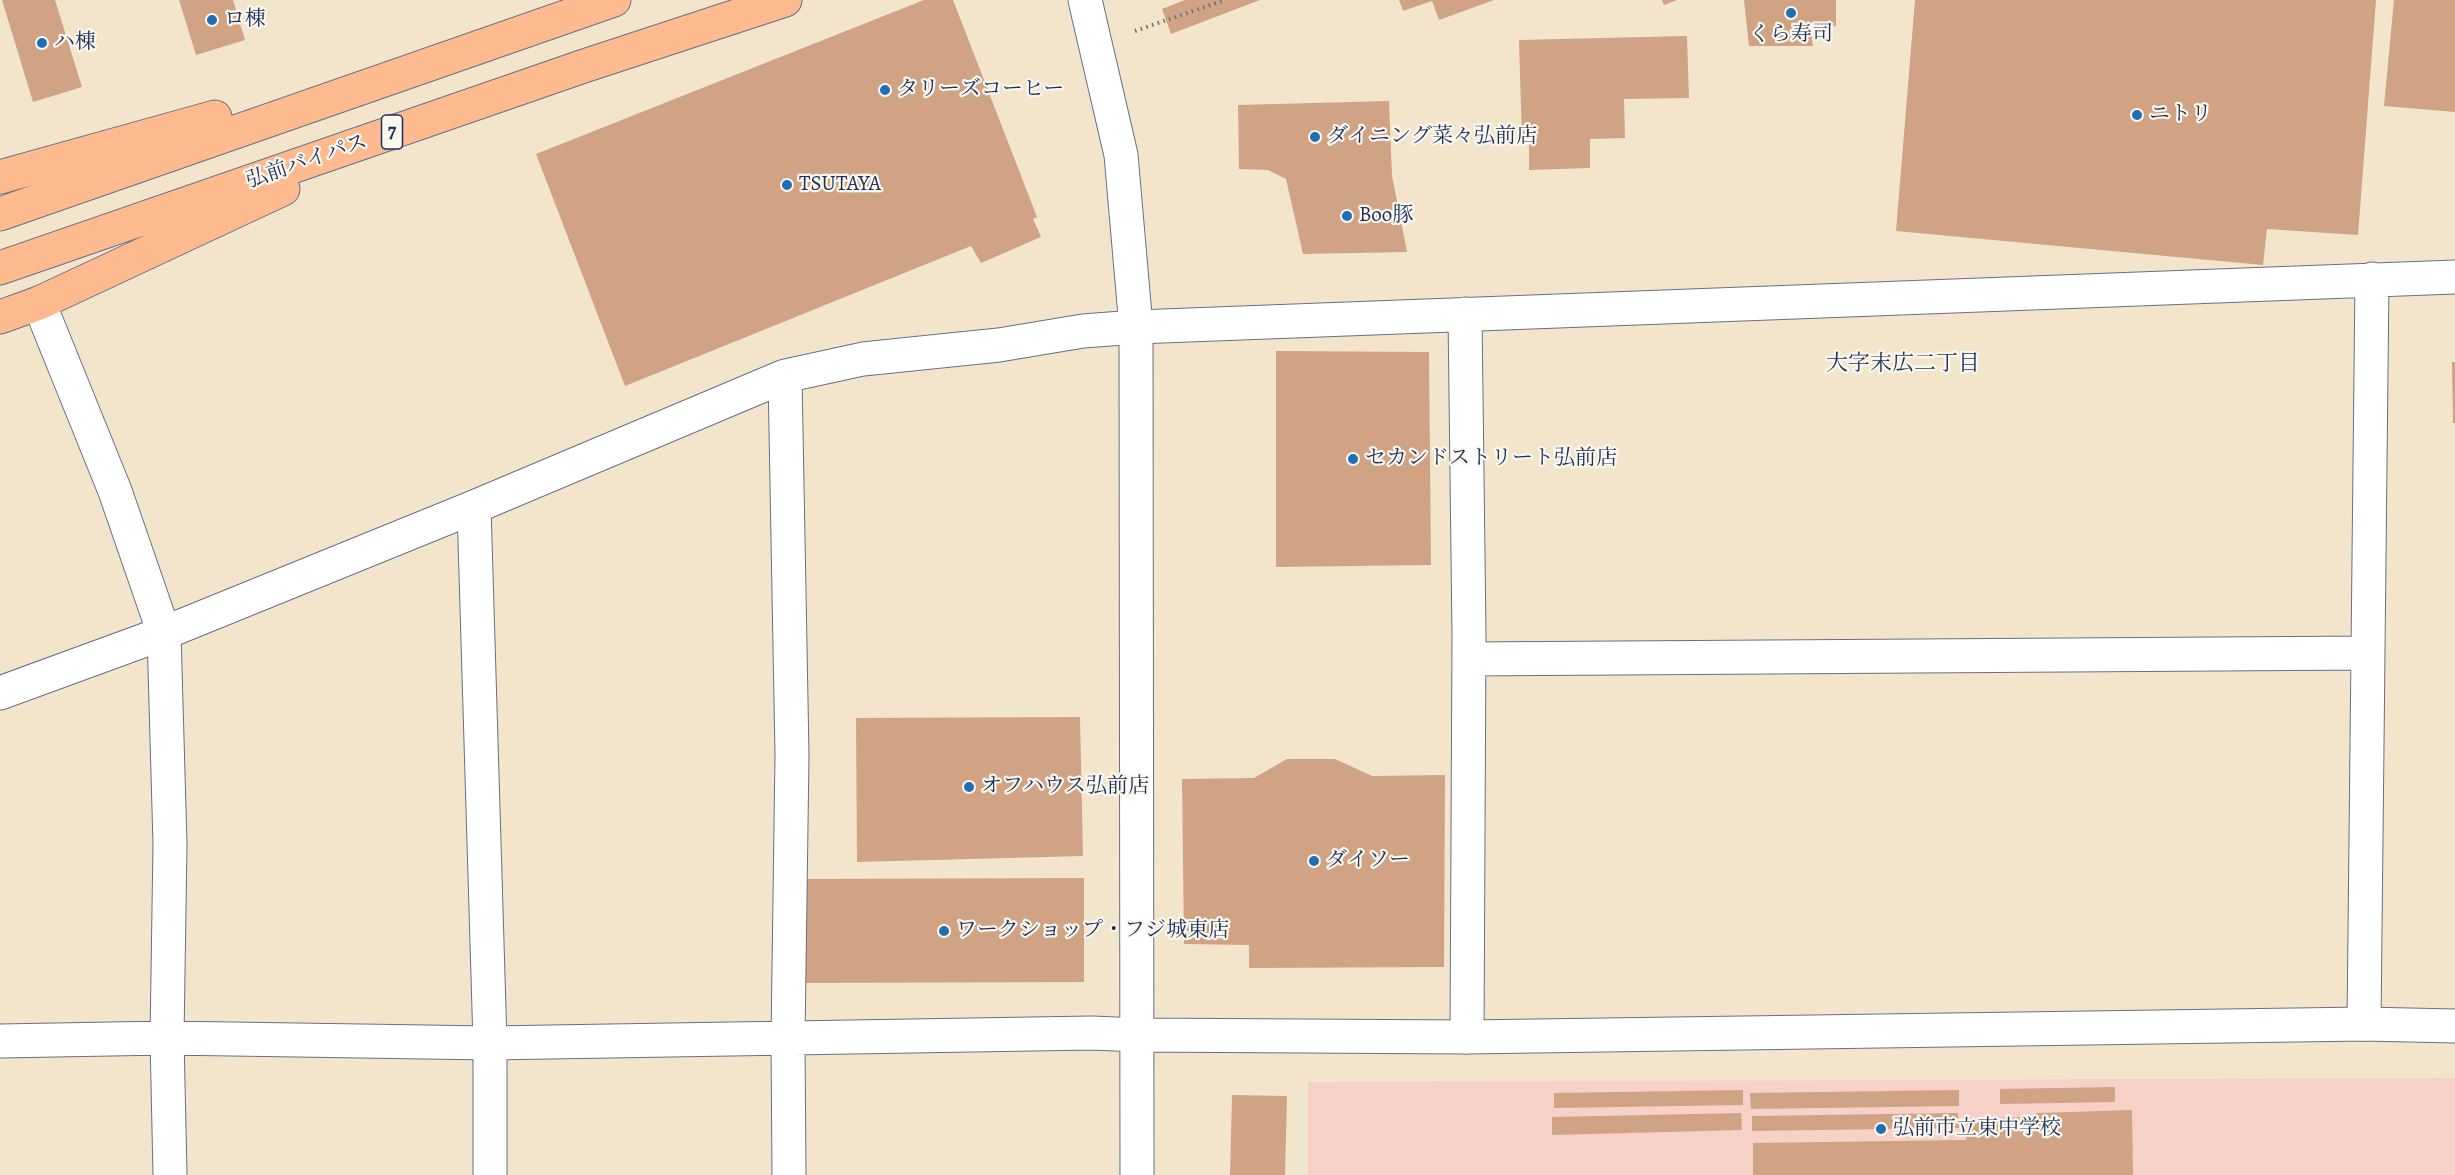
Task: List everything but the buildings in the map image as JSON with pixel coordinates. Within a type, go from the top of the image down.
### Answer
[{"type":"highway","points":[[0,214],[614,0]]},
{"type":"highway","name":"弘前バイパス","points":[[0,268],[584,66],[784,0]]},
{"type":"highway","points":[[0,177],[508,36]]},
{"type":"highway","name":"7","points":[[0,317],[39,303],[286,188],[584,66]]},
{"type":"street","points":[[1085,0],[1121,155],[1136,327],[1137,1175]]},
{"type":"street","points":[[0,693],[164,633],[474,507],[785,375],[863,359],[999,345],[1083,331],[1136,327],[2455,277]]},
{"type":"street","points":[[2364,1024],[2372,279]]},
{"type":"street","points":[[39,303],[116,491],[164,633],[170,844],[167,1038],[170,1175]]},
{"type":"street","points":[[1465,314],[1468,659],[1467,1037]]},
{"type":"street","points":[[785,375],[792,755],[788,1039],[789,1175]]},
{"type":"street","points":[[474,507],[490,1043],[490,1175]]},
{"type":"street","points":[[1468,659],[2367,653]]},
{"type":"street","points":[[0,1041],[167,1038],[490,1043],[1092,1033],[1467,1037],[2364,1024],[2455,1026]]},
{"type":"path","points":[[1135,31],[1225,0]]},
{"type":"shaded area","name":"弘前市立東中学校","points":[[2455,1078],[2455,1175],[1308,1175],[1308,1082]]},
{"type":"place","name":"くら寿司","points":[[1791,13]]},
{"type":"place","name":"ロ棟","points":[[212,20]]},
{"type":"place","name":"ハ棟","points":[[42,43]]},
{"type":"place","name":"タリーズコーヒー","points":[[885,90]]},
{"type":"place","name":"ニトリ","points":[[2137,115]]},
{"type":"place","name":"ダイニング菜々弘前店","points":[[1315,137]]},
{"type":"place","name":"TSUTAYA","points":[[787,185]]},
{"type":"place","name":"Boo豚","points":[[1347,216]]},
{"type":"place","name":"セカンドストリート弘前店","points":[[1353,459]]},
{"type":"place","name":"オフハウス弘前店","points":[[969,787]]},
{"type":"place","name":"ダイソー","points":[[1314,861]]},
{"type":"place","name":"ワークショップ・フジ城東店","points":[[944,931]]},
{"type":"place","name":"弘前市立東中学校","points":[[1881,1129]]},
{"type":"district","name":"大字末広二丁目","points":[[1903,365]]}]
